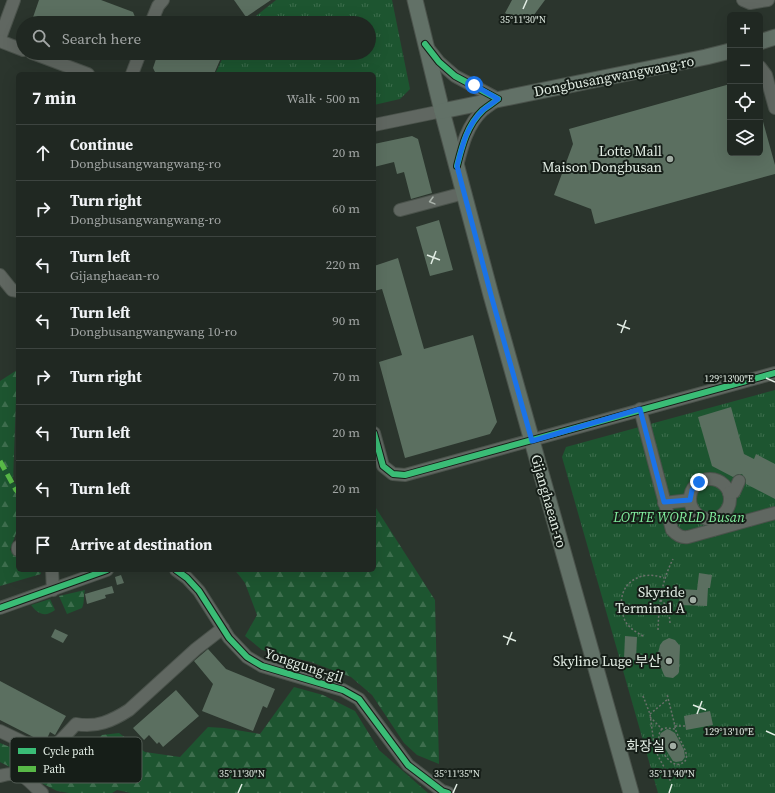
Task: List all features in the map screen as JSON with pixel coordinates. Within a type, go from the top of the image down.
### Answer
[{"type":"main road","name":"Gijanghaean-ro","points":[[416,0],[442,112],[532,441],[631,793]]},
{"type":"main road","points":[[763,41],[775,37]]},
{"type":"main road","name":"Dongbusangwangwang-ro","points":[[442,112],[727,52]]},
{"type":"street","points":[[14,0],[0,40],[16,47]]},
{"type":"street","points":[[744,0],[750,3],[768,0]]},
{"type":"street","points":[[154,16],[161,1]]},
{"type":"street","points":[[425,44],[439,62],[455,76],[498,99]]},
{"type":"street","points":[[51,60],[83,72]]},
{"type":"street","points":[[133,72],[137,60]]},
{"type":"street","points":[[763,70],[766,74],[775,108]]},
{"type":"street","name":"Dongbusangwangwang-ro","points":[[457,166],[462,146],[470,126],[483,110],[498,99]]},
{"type":"street","points":[[376,125],[442,112]]},
{"type":"street","points":[[400,210],[464,193]]},
{"type":"street","points":[[0,275],[12,290],[16,291]]},
{"type":"street","points":[[376,440],[383,466],[393,474],[405,475],[775,373]]},
{"type":"street","points":[[640,409],[672,530],[681,538],[775,512]]},
{"type":"street","points":[[709,479],[722,483],[729,493],[729,501],[725,511],[717,517],[712,518],[702,517],[697,514],[690,500],[695,486],[704,480],[709,479]]},
{"type":"street","points":[[729,493],[734,492],[739,481]]},
{"type":"street","points":[[664,502],[690,500]]},
{"type":"street","points":[[52,572],[53,590]]},
{"type":"street","points":[[0,608],[102,572]]},
{"type":"street","name":"Yonggung-gil","points":[[179,572],[187,578],[198,591],[229,638],[247,657],[262,666],[343,690],[359,699],[408,765],[442,791],[448,793]]},
{"type":"street","points":[[64,737],[76,724],[103,724],[129,710],[196,649],[223,628]]},
{"type":"street","points":[[0,731],[13,737]]},
{"type":"street","points":[[0,776],[10,775]]},
{"type":"street","points":[[32,783],[42,793]]},
{"type":"path","points":[[658,630],[660,600],[664,578],[673,559]]},
{"type":"path","points":[[643,636],[631,628],[624,619],[621,602],[624,592],[630,582],[639,576],[650,574],[664,578]]},
{"type":"path","points":[[660,600],[669,595],[679,595]]},
{"type":"path","points":[[660,600],[665,604],[669,611],[670,623]]},
{"type":"path","points":[[667,694],[675,729],[687,757],[683,763],[677,765],[670,762],[659,743],[658,735],[662,729],[675,729]]},
{"type":"path","points":[[643,696],[650,714],[654,744],[671,783]]},
{"type":"path","points":[[650,714],[668,699]]},
{"type":"path","points":[[650,717],[662,729]]},
{"type":"path","points":[[675,726],[686,726]]},
{"type":"green space","points":[[276,0],[392,0],[410,89],[400,99],[376,105],[376,72],[216,72],[222,60],[376,60],[376,16],[256,16]]},
{"type":"green space","points":[[16,371],[13,482],[16,484],[16,534],[10,550],[16,553],[16,572],[40,572],[41,574],[0,586],[0,381]]},
{"type":"green space","name":"LOTTE WORLD Busan","points":[[775,390],[775,793],[658,793],[562,457],[566,447]]},
{"type":"green space","points":[[376,508],[435,600],[439,764],[417,755],[404,743],[372,695],[351,677],[311,662],[262,650],[245,636],[257,615],[245,583],[237,572],[376,572]]},
{"type":"green space","points":[[85,590],[82,608],[67,614],[59,596]]},
{"type":"green space","points":[[50,599],[55,610],[48,614],[39,613],[31,605]]},
{"type":"green space","points":[[294,687],[323,695],[355,711],[379,750],[428,793],[131,793],[117,790],[112,793],[69,793],[57,791],[41,783],[142,783],[142,750],[145,752],[180,757],[208,727],[260,734]]},
{"type":"green space","points":[[119,733],[124,737],[100,737],[102,735]]},
{"type":"green space","points":[[0,743],[10,747],[10,767],[0,762]]},
{"type":"building","points":[[39,0],[101,0],[133,12],[135,16],[33,16]]},
{"type":"building","points":[[234,0],[271,0],[247,16],[245,16]]},
{"type":"building","points":[[512,0],[545,0],[528,23],[515,15],[513,18],[505,13]]},
{"type":"building","points":[[156,60],[220,60],[215,72],[155,72],[153,68]]},
{"type":"building","name":"Lotte Mall Maison Dongbusan","points":[[727,85],[727,156],[763,156],[763,122],[775,165],[775,174],[595,224],[591,209],[554,195],[573,144],[569,129]]},
{"type":"building","points":[[412,136],[418,139],[432,193],[411,199],[404,172],[397,174],[394,162],[376,166],[376,144]]},
{"type":"building","points":[[439,220],[453,270],[430,276],[416,227]]},
{"type":"building","points":[[398,258],[424,349],[473,335],[497,422],[490,434],[405,458],[379,362],[402,355],[382,289],[376,290],[376,265]]},
{"type":"building","points":[[731,407],[744,454],[754,459],[756,454],[775,464],[775,499],[746,484],[746,480],[742,474],[738,474],[733,477],[712,466],[698,417]]},
{"type":"building","name":"Skyride Terminal A","points":[[699,573],[712,575],[710,588],[708,588],[707,606],[679,605],[680,589],[697,590]]},
{"type":"building","points":[[121,575],[124,583],[117,585],[115,577]]},
{"type":"building","points":[[112,586],[114,593],[105,595],[106,598],[87,604],[85,594]]},
{"type":"building","points":[[55,629],[68,635],[63,643],[51,637]]},
{"type":"building","points":[[625,636],[637,637],[636,660],[624,659]]},
{"type":"building","name":"Skyline Luge 부산","points":[[669,638],[675,640],[680,646],[679,672],[673,678],[666,677],[664,675],[660,665],[658,653],[660,645],[663,641]]},
{"type":"building","points":[[208,649],[226,669],[275,689],[267,708],[263,706],[253,731],[202,711],[213,684],[194,661]]},
{"type":"building","points":[[0,681],[66,716],[55,735],[50,732],[48,737],[33,737],[0,720]]},
{"type":"building","points":[[176,690],[199,716],[163,747],[159,742],[157,744],[149,735],[144,740],[133,728]]},
{"type":"building","points":[[710,711],[713,725],[686,730],[684,716]]},
{"type":"building","name":"화장실","points":[[667,729],[675,733],[684,750],[685,757],[682,761],[673,761],[661,742],[660,735]]},
{"type":"marked path","points":[[0,461],[16,490]]},
{"type":"cycle path","points":[[425,44],[439,62],[455,76],[498,99],[483,110],[473,122],[463,143],[457,166]]},
{"type":"cycle path","points":[[376,440],[383,466],[393,474],[405,475],[775,373]]},
{"type":"cycle path","points":[[0,608],[101,572]]},
{"type":"cycle path","points":[[179,572],[187,578],[199,591],[229,638],[247,657],[262,666],[343,690],[359,699],[408,765],[442,791],[448,793]]},
{"type":"place","name":"Lotte Mall Maison Dongbusan","points":[[670,159]]},
{"type":"place","name":"Skyride Terminal A","points":[[693,600]]},
{"type":"place","name":"Skyline Luge 부산","points":[[669,661]]},
{"type":"place","name":"화장실","points":[[673,746]]},
{"type":"route","points":[[474,85],[498,99],[483,110],[470,126],[462,146],[457,166],[532,441],[640,409],[664,502],[690,500],[692,490],[699,482]]}]
